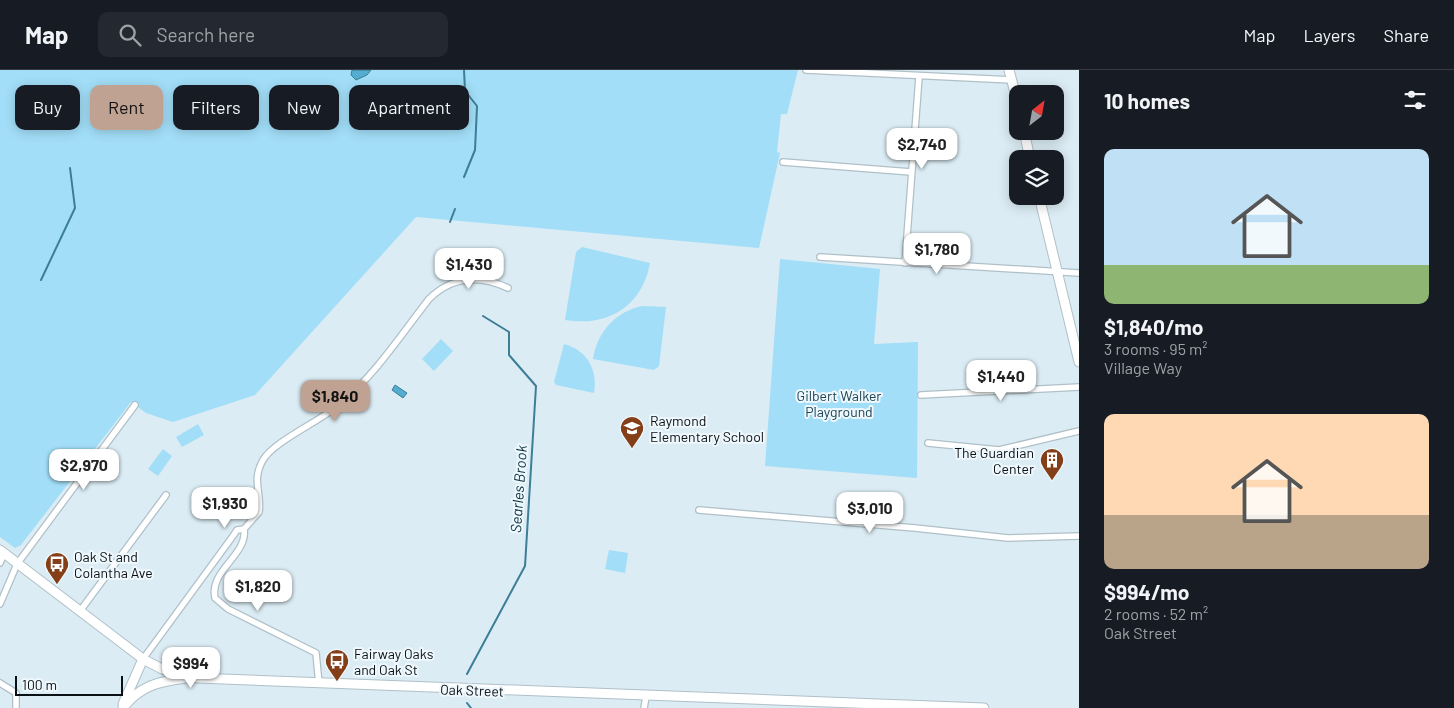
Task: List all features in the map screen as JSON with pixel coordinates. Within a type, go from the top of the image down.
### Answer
[{"type":"main road","points":[[1009,70],[1013,85]]},
{"type":"main road","points":[[1041,205],[1056,272],[1079,358]]},
{"type":"main road","name":"Oak Street","points":[[2,552],[143,659],[162,669],[190,677],[646,697],[984,708]]},
{"type":"main road","points":[[122,708],[134,675],[143,659]]},
{"type":"main road","points":[[122,708],[134,696],[149,686],[190,677]]},
{"type":"street","points":[[806,70],[919,77],[1012,80]]},
{"type":"street","points":[[905,263],[919,77]]},
{"type":"street","points":[[783,162],[911,172]]},
{"type":"street","points":[[820,257],[1079,273]]},
{"type":"street","points":[[143,659],[237,530],[244,529],[259,512],[256,482],[258,470],[266,456],[275,448],[323,418],[356,390],[433,296],[451,284],[472,279],[492,281],[508,288]]},
{"type":"street","points":[[921,395],[1079,387]]},
{"type":"street","points":[[0,604],[17,564],[135,405]]},
{"type":"street","points":[[928,443],[999,450],[1079,431]]},
{"type":"street","points":[[80,611],[166,495]]},
{"type":"street","points":[[699,510],[915,528],[1008,538],[1079,536]]},
{"type":"street","points":[[244,529],[245,536],[241,544],[215,583],[215,598],[223,606],[316,653],[318,658],[319,684]]},
{"type":"street","points":[[0,563],[2,552]]},
{"type":"street","points":[[0,683],[16,693],[16,708]]},
{"type":"street","points":[[644,708],[646,697]]},
{"type":"green space","points":[[0,70],[798,70],[787,114],[781,114],[777,152],[780,153],[759,248],[416,217],[255,395],[173,422],[146,413],[131,402],[21,545],[15,548],[0,537]]},
{"type":"green space","points":[[582,247],[650,263],[646,278],[639,291],[631,302],[620,311],[608,317],[595,320],[565,320],[576,252]]},
{"type":"green space","name":"Gilbert Walker Playground","points":[[780,259],[880,269],[874,344],[918,342],[917,478],[765,466]]},
{"type":"green space","points":[[643,306],[666,307],[659,366],[654,370],[593,359],[599,340],[609,324],[624,313]]},
{"type":"green space","points":[[441,339],[453,351],[434,371],[422,359]]},
{"type":"green space","points":[[564,344],[579,351],[589,362],[594,376],[594,393],[556,385],[554,382]]},
{"type":"green space","points":[[198,424],[204,435],[182,447],[176,437]]},
{"type":"green space","points":[[163,449],[172,456],[158,476],[148,469]]},
{"type":"green space","points":[[609,550],[628,553],[625,573],[605,569]]},
{"type":"shaded area","points":[[352,70],[371,70],[367,75],[356,80],[351,75]]},
{"type":"shaded area","points":[[395,385],[407,393],[403,398],[392,390]]},
{"type":"waterway","name":"Searles Brook","points":[[464,70],[465,91],[477,106],[475,150],[464,177]]},
{"type":"waterway","points":[[41,280],[75,208],[70,168]]},
{"type":"waterway","name":"Searles Brook","points":[[450,222],[455,209]]},
{"type":"waterway","name":"Searles Brook","points":[[467,674],[525,566],[536,386],[509,355],[509,332],[483,316]]},
{"type":"waterway","name":"Searles Brook","points":[[467,703],[471,708]]},
{"type":"place","name":"Raymond Elementary School","points":[[632,449]]},
{"type":"place","name":"The Guardian Center","points":[[1052,481]]},
{"type":"place","name":"Oak St and Colantha Ave","points":[[57,585]]},
{"type":"place","name":"Fairway Oaks and Oak St","points":[[337,682]]}]
